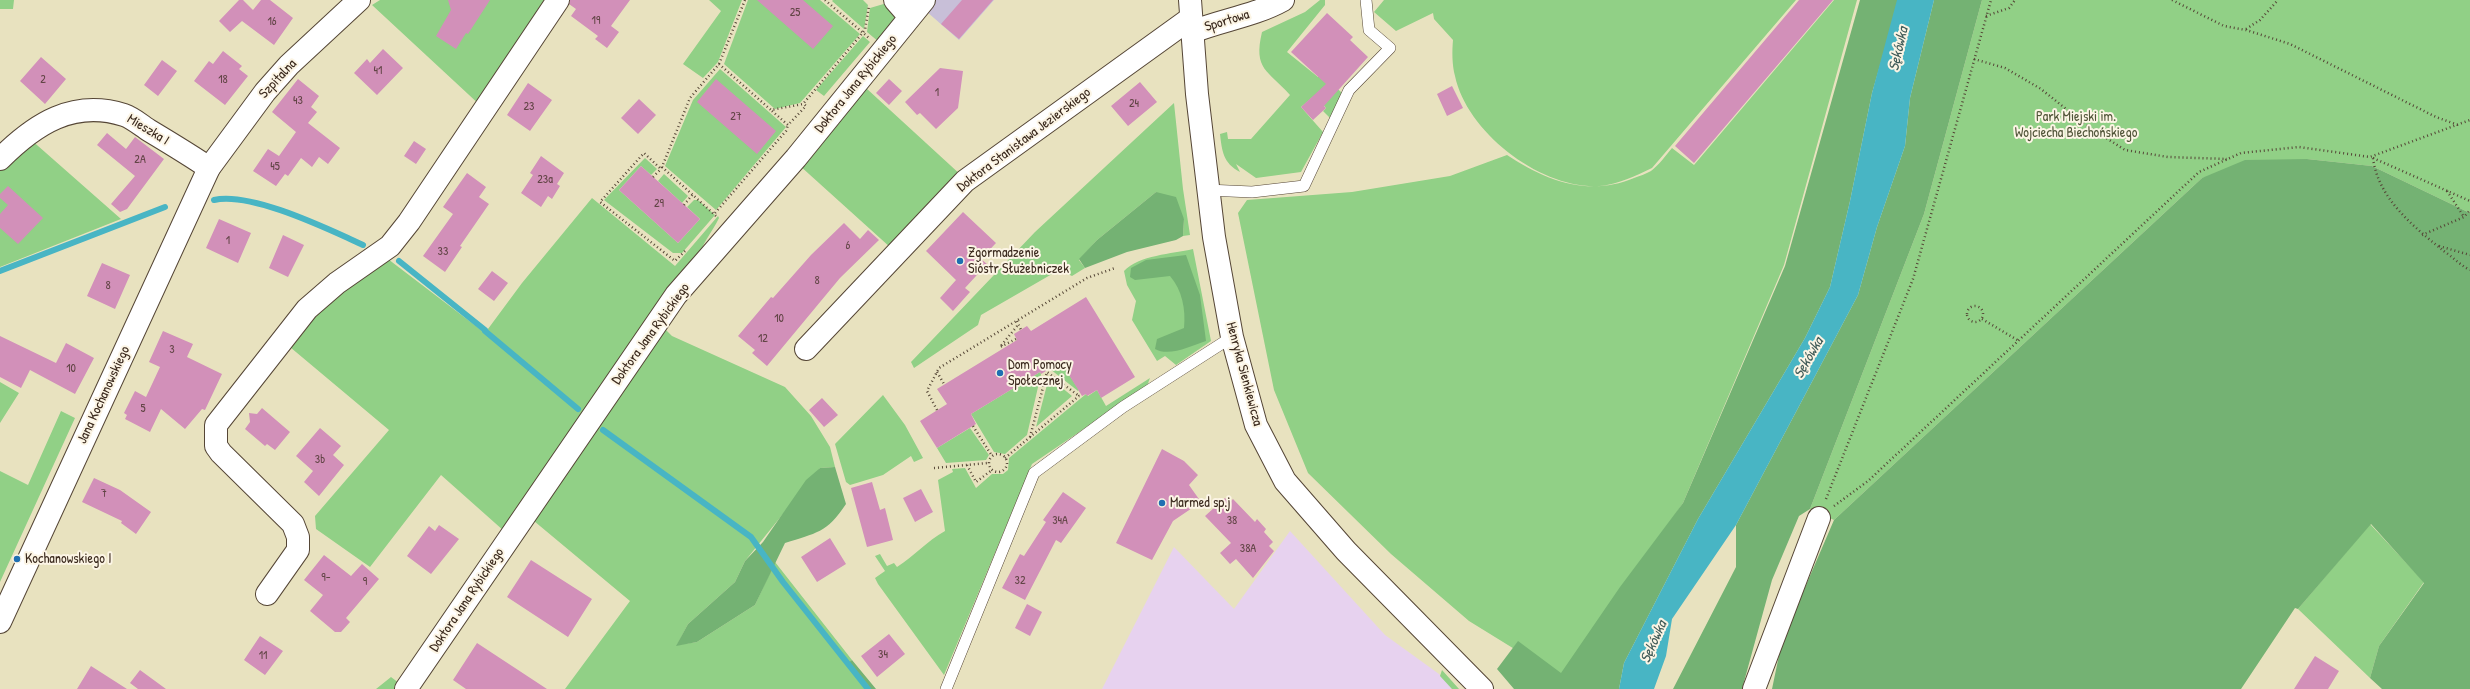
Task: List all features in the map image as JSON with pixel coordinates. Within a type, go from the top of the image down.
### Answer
[{"type":"street","name":"Szpitalna","points":[[209,168],[265,92],[289,65],[359,0]]},
{"type":"street","points":[[267,594],[298,550],[298,537],[293,524],[221,453],[215,441],[216,425],[307,309],[336,282],[390,246],[409,222],[558,0]]},
{"type":"street","points":[[895,0],[909,16]]},
{"type":"street","name":"Doktora Jana Rybickiego","points":[[406,689],[676,295],[796,158],[884,50],[909,16],[924,0]]},
{"type":"street","name":"Sportowa","points":[[1191,17],[1209,25],[1244,17],[1283,0]]},
{"type":"street","name":"Henryka Sienkiewicza","points":[[1191,17],[1207,190],[1232,337],[1256,425],[1285,481],[1346,551],[1482,689]]},
{"type":"street","name":"Doktora Stanisława Jezierskiego","points":[[806,349],[965,181],[1191,17]]},
{"type":"street","name":"Mieszka I","points":[[0,159],[15,144],[43,123],[73,111],[96,109],[125,115],[209,168]]},
{"type":"street","name":"Jana Kochanowskiego","points":[[0,622],[209,168]]},
{"type":"street","points":[[1754,689],[1819,518]]},
{"type":"lane","points":[[1207,190],[1252,192],[1304,186],[1349,90],[1390,48],[1368,30],[1366,0]]},
{"type":"lane","points":[[946,689],[1034,473],[1123,407],[1232,337]]},
{"type":"path","points":[[653,177],[661,168],[690,98],[719,64],[745,0]]},
{"type":"path","points":[[825,0],[884,50]]},
{"type":"path","points":[[1819,518],[1913,279],[1973,59],[1991,0]]},
{"type":"path","points":[[1986,16],[2009,8],[2015,0]]},
{"type":"path","points":[[2172,0],[2224,26],[2246,30],[2290,44],[2436,117],[2458,125]]},
{"type":"path","points":[[2246,30],[2260,20],[2278,0]]},
{"type":"path","points":[[712,221],[717,215],[715,214],[786,131],[788,125],[806,106],[804,104],[863,33],[869,6]]},
{"type":"path","points":[[1973,59],[2006,68],[2041,89],[2086,125],[2125,150],[2168,157],[2228,159]]},
{"type":"path","points":[[719,64],[788,125]]},
{"type":"path","points":[[771,110],[804,104]]},
{"type":"path","points":[[2372,157],[2470,120]]},
{"type":"path","points":[[1819,518],[1868,481],[2199,172],[2241,153],[2299,147],[2372,157],[2470,202]]},
{"type":"path","points":[[686,249],[676,261],[600,202],[644,153],[715,214]]},
{"type":"path","points":[[2372,157],[2375,170],[2389,198],[2422,235],[2457,263],[2470,270]]},
{"type":"path","points":[[2447,191],[2464,217]]},
{"type":"path","points":[[684,205],[693,194]]},
{"type":"path","points":[[2422,235],[2464,217],[2470,210]]},
{"type":"path","points":[[2435,245],[2470,255]]},
{"type":"path","points":[[937,410],[927,392],[939,368],[1087,278],[1115,268]]},
{"type":"path","points":[[1978,306],[1983,311],[1982,319],[1974,322],[1967,316],[1967,311],[1970,307],[1978,306]]},
{"type":"path","points":[[1982,319],[2019,341]]},
{"type":"path","points":[[1017,321],[1021,330]]},
{"type":"path","points":[[1016,339],[1000,347],[1018,325]]},
{"type":"path","points":[[937,372],[944,384]]},
{"type":"path","points":[[1004,458],[1081,396],[1047,372],[1030,436]]},
{"type":"path","points":[[973,426],[992,456]]},
{"type":"path","points":[[998,454],[1004,458],[1007,464],[1005,469],[997,473],[992,470],[988,463],[992,456],[998,454]]},
{"type":"path","points":[[934,468],[988,463]]},
{"type":"path","points":[[968,465],[976,482],[992,470]]},
{"type":"shaded area","points":[[935,0],[994,0],[959,40],[926,11]]},
{"type":"shaded area","points":[[1290,531],[1385,635],[1439,674],[1452,689],[1102,689],[1174,547],[1234,609]]},
{"type":"green space","points":[[0,0],[14,0],[13,9],[0,9]]},
{"type":"green space","points":[[380,0],[552,0],[482,107],[372,5]]},
{"type":"green space","points":[[709,0],[742,0],[718,62],[703,78],[683,64],[721,11]]},
{"type":"green space","points":[[748,0],[820,0],[860,34],[800,103],[775,109],[724,64]]},
{"type":"green space","points":[[863,0],[868,5],[864,29],[832,1]]},
{"type":"green space","points":[[1320,0],[1325,0],[1325,5],[1287,52],[1318,77],[1321,73],[1342,93],[1331,119],[1323,111],[1326,108],[1315,95],[1301,107],[1323,132],[1301,172],[1256,178],[1236,164],[1240,172],[1230,165],[1224,156],[1220,134],[1227,132],[1228,139],[1251,139],[1290,95],[1269,74],[1261,62],[1259,54],[1262,32],[1305,12]]},
{"type":"green space","points":[[1384,0],[1796,0],[1652,168],[1620,182],[1600,186],[1578,185],[1555,179],[1532,168],[1510,154],[1491,137],[1475,118],[1462,97],[1453,67],[1453,40],[1434,19],[1433,13],[1396,31],[1374,12]]},
{"type":"green space","points":[[1834,0],[1857,0],[1784,265],[1683,503],[1563,679],[1469,621],[1391,554],[1308,473],[1274,390],[1238,213],[1247,200],[1352,192],[1450,176],[1507,155],[1552,179],[1584,186],[1617,184],[1647,173],[1657,166],[1672,148],[1694,165]]},
{"type":"green space","points":[[1860,0],[1897,0],[1897,7],[1872,93],[1850,201],[1830,287],[1805,338],[1698,519],[1624,663],[1619,689],[1514,689],[1497,669],[1518,641],[1561,673],[1620,587],[1683,503],[1785,266]]},
{"type":"green space","points":[[1934,0],[1982,0],[1924,214],[1810,509],[1799,516],[1772,580],[1742,689],[1673,689],[1736,567],[1736,525],[1858,295],[1877,227],[1905,146],[1910,98]]},
{"type":"green space","name":"Park Miejski im. Wojciecha Biechońskiego","points":[[1982,0],[2470,0],[2470,213],[2372,166],[2307,159],[2202,178],[1834,520],[1810,509],[1924,214]]},
{"type":"green space","points":[[887,3],[899,18],[879,42],[867,32],[870,8]]},
{"type":"green space","points":[[863,36],[870,42],[824,96],[816,90]]},
{"type":"green space","points":[[720,69],[786,127],[716,210],[665,166],[693,100]]},
{"type":"green space","points":[[866,88],[962,176],[891,248],[799,165]]},
{"type":"green space","points":[[1174,103],[1183,189],[1190,235],[1183,236],[1184,219],[1156,192],[1097,240],[1079,260],[1085,268],[1072,276],[1059,270],[981,315],[978,325],[914,368],[911,362],[1035,232]]},
{"type":"green space","points":[[29,138],[121,219],[0,267],[0,167]]},
{"type":"green space","points":[[645,158],[657,169],[651,175],[641,166],[619,190],[678,243],[700,219],[687,207],[694,200],[698,200],[715,215],[682,253],[673,253],[604,200]]},
{"type":"green space","points":[[2307,159],[2372,166],[2470,213],[2470,689],[2382,689],[2370,678],[2379,646],[2424,583],[2371,524],[2298,609],[2295,608],[2241,689],[1772,689],[1782,641],[1834,520],[2202,178],[2245,160]]},
{"type":"green space","points":[[664,174],[688,196],[682,203],[658,181]]},
{"type":"green space","points":[[1156,192],[1176,197],[1184,219],[1183,236],[1176,240],[1127,252],[1085,268],[1079,259],[1097,240]]},
{"type":"green space","points":[[592,198],[675,266],[718,216],[719,218],[701,250],[698,262],[504,531],[441,475],[370,567],[316,529],[315,516],[389,430],[284,342],[384,256],[485,333],[522,283]]},
{"type":"green space","points":[[1193,249],[1211,341],[1176,365],[1165,356],[1157,361],[1132,320],[1136,301],[1127,285],[1124,271],[1130,266],[1147,258]]},
{"type":"green space","points":[[1186,255],[1200,295],[1206,341],[1180,350],[1167,352],[1161,351],[1155,349],[1157,339],[1184,328],[1184,307],[1178,287],[1170,276],[1135,280],[1130,277],[1131,268],[1146,260]]},
{"type":"green space","points":[[666,330],[672,336],[785,387],[811,416],[830,447],[835,467],[820,468],[745,561],[735,582],[688,624],[677,645],[697,642],[755,605],[775,562],[852,660],[849,663],[865,689],[565,689],[630,601],[534,521]]},
{"type":"green space","points":[[1060,360],[1079,390],[1078,391],[1050,369]]},
{"type":"green space","points":[[1040,372],[1041,374],[1027,435],[1005,454],[994,452],[971,414]]},
{"type":"green space","points":[[1049,377],[1072,396],[1036,427]]},
{"type":"green space","points":[[1150,378],[1147,386],[1032,464],[944,675],[878,584],[875,578],[885,571],[875,556],[880,554],[887,566],[894,563],[897,567],[932,539],[945,531],[938,480],[953,472],[952,469],[965,468],[976,488],[992,474],[1003,474],[1008,470],[1009,458],[1086,394],[1088,396],[1097,390],[1106,406]]},
{"type":"green space","points":[[0,382],[19,393],[0,423]]},
{"type":"green space","points":[[883,395],[905,425],[923,458],[914,462],[911,456],[883,475],[850,485],[846,482],[835,444]]},
{"type":"green space","points":[[61,411],[75,418],[0,582],[0,471],[28,485]]},
{"type":"green space","points":[[970,428],[989,455],[986,460],[946,463],[937,448]]},
{"type":"green space","points":[[835,467],[846,504],[833,521],[820,531],[785,543],[755,605],[697,642],[676,646],[688,624],[735,582],[745,561],[763,542],[806,480],[820,468]]},
{"type":"green space","points":[[2370,524],[2424,582],[2379,646],[2370,678],[2298,609]]},
{"type":"green space","points":[[852,660],[876,689],[865,689],[848,663]]},
{"type":"green space","points":[[1442,670],[1459,689],[1452,689],[1440,676]]},
{"type":"green space","points":[[391,677],[399,683],[395,689],[376,689]]},
{"type":"water","name":"Sękówka","points":[[1897,0],[1934,0],[1910,98],[1905,146],[1877,227],[1858,295],[1736,525],[1672,619],[1666,656],[1654,689],[1619,689],[1624,663],[1698,519],[1805,338],[1830,287],[1850,201],[1872,93]]},
{"type":"building","points":[[239,0],[243,0],[253,10],[261,0],[270,0],[293,18],[274,45],[242,21],[230,32],[219,21]]},
{"type":"building","points":[[448,0],[490,0],[468,34],[466,33],[456,49],[436,36],[451,10]]},
{"type":"building","points":[[570,0],[630,0],[611,26],[619,32],[607,48],[595,39],[598,36],[571,16],[576,9],[569,4]]},
{"type":"building","points":[[757,0],[803,0],[833,26],[813,49]]},
{"type":"building","points":[[962,0],[993,0],[959,39],[941,24]]},
{"type":"building","points":[[1799,0],[1833,0],[1694,163],[1675,146]]},
{"type":"building","points":[[1327,13],[1353,37],[1350,40],[1368,57],[1324,106],[1326,108],[1313,120],[1301,107],[1326,84],[1291,52]]},
{"type":"building","points":[[383,49],[403,68],[377,95],[354,73],[367,59],[370,63]]},
{"type":"building","points":[[223,51],[242,66],[239,69],[248,76],[225,105],[194,81],[209,61],[213,64]]},
{"type":"building","points":[[41,57],[66,79],[45,104],[20,81]]},
{"type":"building","points":[[162,60],[177,71],[158,96],[144,85]]},
{"type":"building","points":[[940,68],[963,71],[958,108],[936,129],[920,113],[917,115],[905,102]]},
{"type":"building","points":[[298,79],[319,96],[311,107],[317,112],[308,123],[340,148],[328,164],[319,157],[312,167],[301,158],[288,176],[285,174],[276,186],[253,171],[268,149],[279,156],[296,132],[272,112]]},
{"type":"building","points":[[716,79],[776,131],[757,154],[697,102]]},
{"type":"building","points":[[889,79],[902,91],[889,105],[876,93]]},
{"type":"building","points":[[1140,82],[1157,102],[1128,126],[1111,106]]},
{"type":"building","points":[[528,83],[552,100],[530,131],[507,115]]},
{"type":"building","points":[[1452,86],[1463,108],[1447,116],[1437,94]]},
{"type":"building","points":[[639,99],[656,115],[638,134],[621,118]]},
{"type":"building","points":[[107,133],[126,149],[135,137],[164,159],[127,209],[120,212],[111,204],[135,176],[97,145]]},
{"type":"building","points":[[414,141],[426,149],[416,164],[404,156]]},
{"type":"building","points":[[541,156],[564,173],[557,184],[560,186],[552,199],[548,196],[541,207],[521,193],[533,175],[530,173]]},
{"type":"building","points":[[641,166],[700,219],[678,243],[619,190]]},
{"type":"building","points":[[467,173],[486,187],[479,197],[489,204],[460,246],[462,247],[445,272],[423,256],[453,214],[443,207]]},
{"type":"building","points":[[8,186],[43,218],[18,244],[0,228],[0,214],[8,205],[0,198],[0,194]]},
{"type":"building","name":"Zgormadzenie Sióstr Służebniczek","points":[[963,212],[996,243],[981,259],[987,264],[965,288],[970,292],[953,311],[940,298],[956,280],[926,251]]},
{"type":"building","points":[[219,219],[251,233],[238,263],[206,248]]},
{"type":"building","points":[[844,223],[860,239],[868,230],[879,240],[840,278],[767,366],[752,353],[755,350],[738,336],[771,297],[773,298],[811,255]]},
{"type":"building","points":[[283,235],[304,245],[288,277],[269,268]]},
{"type":"building","points":[[102,263],[130,275],[115,309],[87,296]]},
{"type":"building","points":[[492,271],[508,283],[494,301],[478,289]]},
{"type":"building","name":"Dom Pomocy Społecznej","points":[[1086,297],[1135,377],[1101,398],[1097,390],[1087,396],[1086,394],[1082,396],[1061,362],[1041,374],[1040,372],[971,414],[976,424],[937,448],[920,421],[947,404],[937,389],[1017,340],[1014,334],[1027,326],[1031,331]]},
{"type":"building","points":[[163,331],[193,344],[187,357],[222,374],[205,410],[202,409],[185,429],[161,409],[150,432],[125,419],[127,415],[124,413],[135,391],[146,397],[160,367],[149,362]]},
{"type":"building","points":[[0,336],[56,363],[66,343],[94,358],[75,394],[30,370],[21,388],[0,377]]},
{"type":"building","points":[[822,398],[838,415],[824,427],[809,410]]},
{"type":"building","points":[[262,408],[290,432],[275,450],[267,444],[265,446],[245,429],[250,422],[249,413],[257,414]]},
{"type":"building","points":[[320,428],[341,446],[333,455],[344,465],[319,496],[304,482],[313,471],[296,456]]},
{"type":"building","name":"Marmed sp.j","points":[[1162,449],[1184,461],[1198,475],[1189,485],[1201,502],[1173,521],[1152,560],[1116,543]]},
{"type":"building","points":[[94,478],[120,490],[151,512],[136,534],[121,523],[122,521],[82,502]]},
{"type":"building","points":[[872,482],[880,510],[885,508],[893,540],[867,547],[851,488]]},
{"type":"building","points":[[921,489],[933,512],[915,522],[903,498]]},
{"type":"building","points":[[1063,492],[1086,508],[1061,543],[1056,540],[1025,600],[1002,588],[1020,554],[1024,556],[1046,522],[1043,520]]},
{"type":"building","points":[[1225,498],[1229,503],[1233,499],[1255,522],[1257,519],[1266,529],[1264,532],[1273,542],[1269,546],[1274,551],[1253,578],[1236,559],[1230,564],[1220,553],[1231,543],[1205,516]]},
{"type":"building","points":[[439,525],[459,539],[431,574],[407,556],[429,526],[435,531]]},
{"type":"building","points":[[830,538],[846,564],[817,582],[801,557]]},
{"type":"building","points":[[324,555],[351,576],[362,564],[379,579],[346,618],[350,622],[341,632],[335,632],[310,611],[323,595],[304,580]]},
{"type":"building","points":[[531,560],[592,599],[568,637],[507,597]]},
{"type":"building","points":[[1027,604],[1042,612],[1030,636],[1015,628]]},
{"type":"building","points":[[889,634],[905,654],[877,677],[861,656]]},
{"type":"building","points":[[260,636],[283,651],[265,675],[244,660]]},
{"type":"building","points":[[477,643],[547,689],[466,689],[453,680]]},
{"type":"building","points":[[2315,656],[2339,671],[2328,689],[2294,689]]},
{"type":"building","points":[[91,666],[127,689],[77,689]]},
{"type":"building","points":[[140,670],[166,689],[138,689],[130,683]]},
{"type":"waterway","points":[[214,200],[228,199],[263,205],[320,225],[350,239]]},
{"type":"waterway","points":[[0,271],[165,207]]},
{"type":"waterway","points":[[350,239],[363,245]]},
{"type":"waterway","points":[[399,261],[485,330]]},
{"type":"waterway","points":[[485,331],[578,409]]},
{"type":"waterway","points":[[603,430],[751,537],[783,582],[868,689]]},
{"type":"place","name":"Zgormadzenie Sióstr Służebniczek","points":[[960,261]]},
{"type":"place","name":"Dom Pomocy Społecznej","points":[[1000,373]]},
{"type":"place","name":"Marmed sp.j","points":[[1162,503]]},
{"type":"place","name":"Kochanowskiego I","points":[[17,559]]}]
